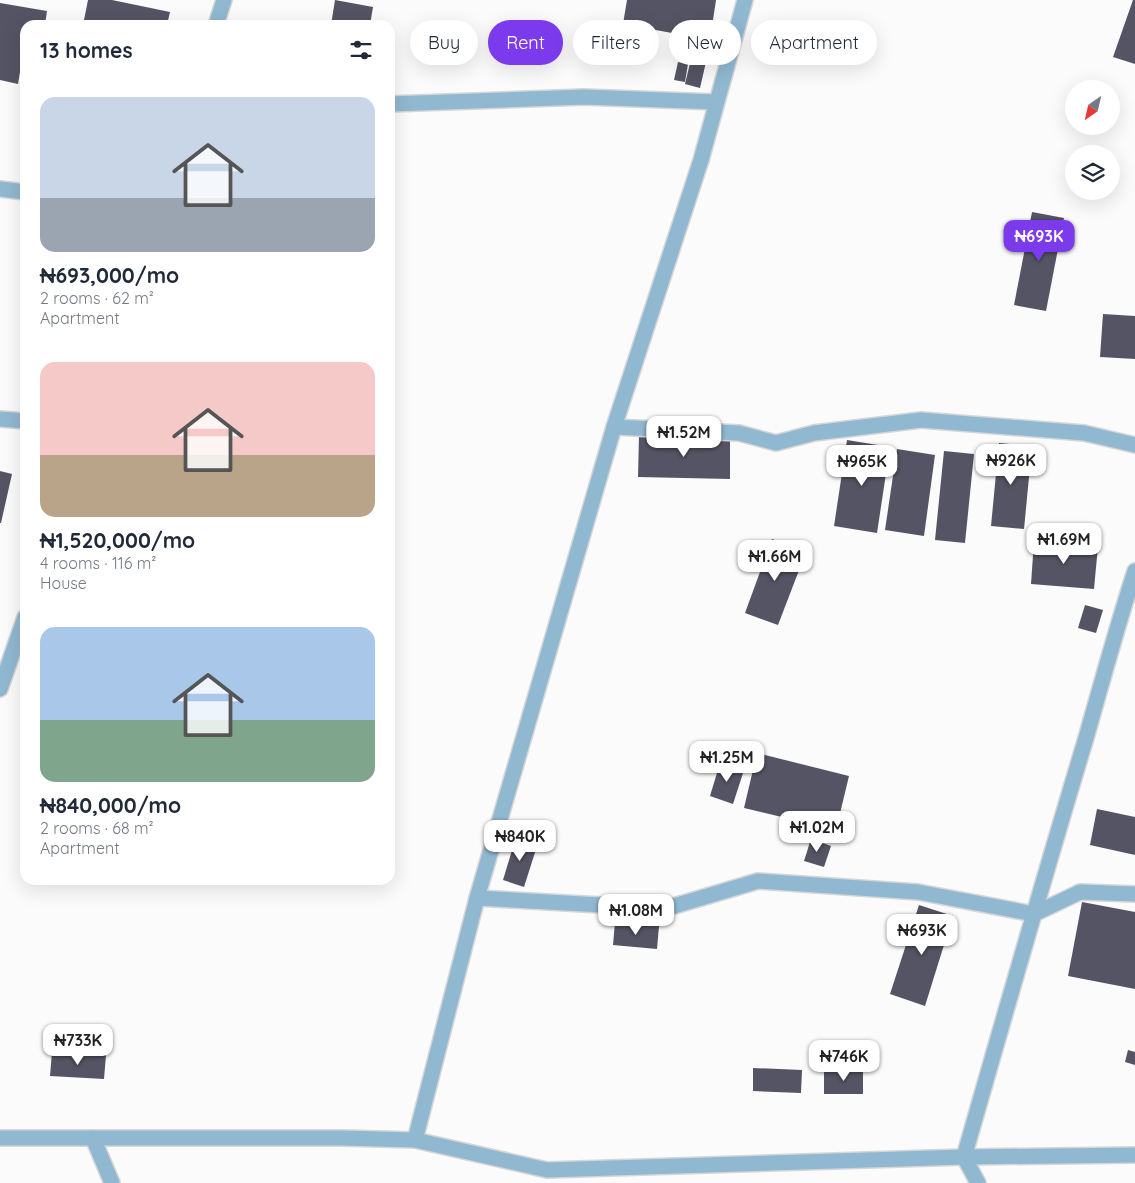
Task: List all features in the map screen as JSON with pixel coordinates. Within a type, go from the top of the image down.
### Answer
[{"type":"street","points":[[218,20],[224,0]]},
{"type":"street","points":[[415,1140],[476,898],[614,427],[701,160],[745,0]]},
{"type":"street","points":[[395,104],[584,97],[716,102]]},
{"type":"street","points":[[0,189],[20,191]]},
{"type":"street","points":[[0,419],[20,421]]},
{"type":"street","points":[[614,427],[739,433],[776,443],[814,433],[921,420],[1084,433],[1135,444]]},
{"type":"street","points":[[978,1183],[964,1157],[1096,706],[1118,622],[1135,571]]},
{"type":"street","points":[[0,689],[20,631]]},
{"type":"street","points":[[476,898],[601,905],[674,906],[758,881],[918,892],[1034,914],[1080,892],[1135,894]]},
{"type":"street","points":[[0,1138],[342,1138],[415,1140],[550,1176],[964,1157],[1135,1155]]},
{"type":"street","points":[[93,1138],[112,1183]]},
{"type":"building","points":[[88,0],[112,0],[170,12],[168,20],[84,20]]},
{"type":"building","points":[[335,0],[373,7],[371,20],[332,20]]},
{"type":"building","points":[[627,0],[716,0],[713,20],[669,20],[669,32],[659,31],[659,20],[624,20]]},
{"type":"building","points":[[1133,0],[1135,0],[1135,64],[1113,57]]},
{"type":"building","points":[[0,3],[47,11],[46,20],[20,20],[20,72],[18,84],[0,80]]},
{"type":"building","points":[[677,65],[688,65],[685,82],[674,80]]},
{"type":"building","points":[[690,65],[705,65],[700,88],[685,84]]},
{"type":"building","points":[[1032,212],[1064,218],[1046,311],[1014,305]]},
{"type":"building","points":[[1103,314],[1135,316],[1135,359],[1100,357]]},
{"type":"building","points":[[639,436],[730,438],[730,479],[638,477]]},
{"type":"building","points":[[847,440],[890,447],[877,533],[834,526]]},
{"type":"building","points":[[999,443],[1032,446],[1024,529],[991,526]]},
{"type":"building","points":[[897,449],[935,455],[924,536],[885,530]]},
{"type":"building","points":[[944,451],[974,454],[965,543],[935,540]]},
{"type":"building","points":[[0,471],[12,474],[1,523],[0,523]]},
{"type":"building","points":[[772,539],[806,552],[778,625],[745,613]]},
{"type":"building","points":[[1034,541],[1098,546],[1094,589],[1031,584]]},
{"type":"building","points":[[1085,605],[1103,610],[1096,633],[1078,628]]},
{"type":"building","points":[[757,753],[849,776],[836,830],[744,808]]},
{"type":"building","points":[[720,763],[744,770],[733,804],[710,796]]},
{"type":"building","points":[[1097,809],[1135,817],[1135,855],[1090,845]]},
{"type":"building","points":[[516,837],[538,843],[524,887],[503,880]]},
{"type":"building","points":[[811,839],[831,846],[824,867],[804,861]]},
{"type":"building","points":[[1082,902],[1135,912],[1135,989],[1068,976]]},
{"type":"building","points":[[919,905],[953,916],[925,1006],[890,994]]},
{"type":"building","points":[[615,922],[659,926],[657,949],[613,945]]},
{"type":"building","points":[[1128,1050],[1135,1052],[1135,1065],[1125,1062]]},
{"type":"building","points":[[52,1052],[106,1055],[104,1079],[50,1076]]},
{"type":"building","points":[[753,1068],[802,1070],[801,1093],[753,1091]]},
{"type":"building","points":[[824,1071],[863,1071],[863,1094],[824,1094]]}]
